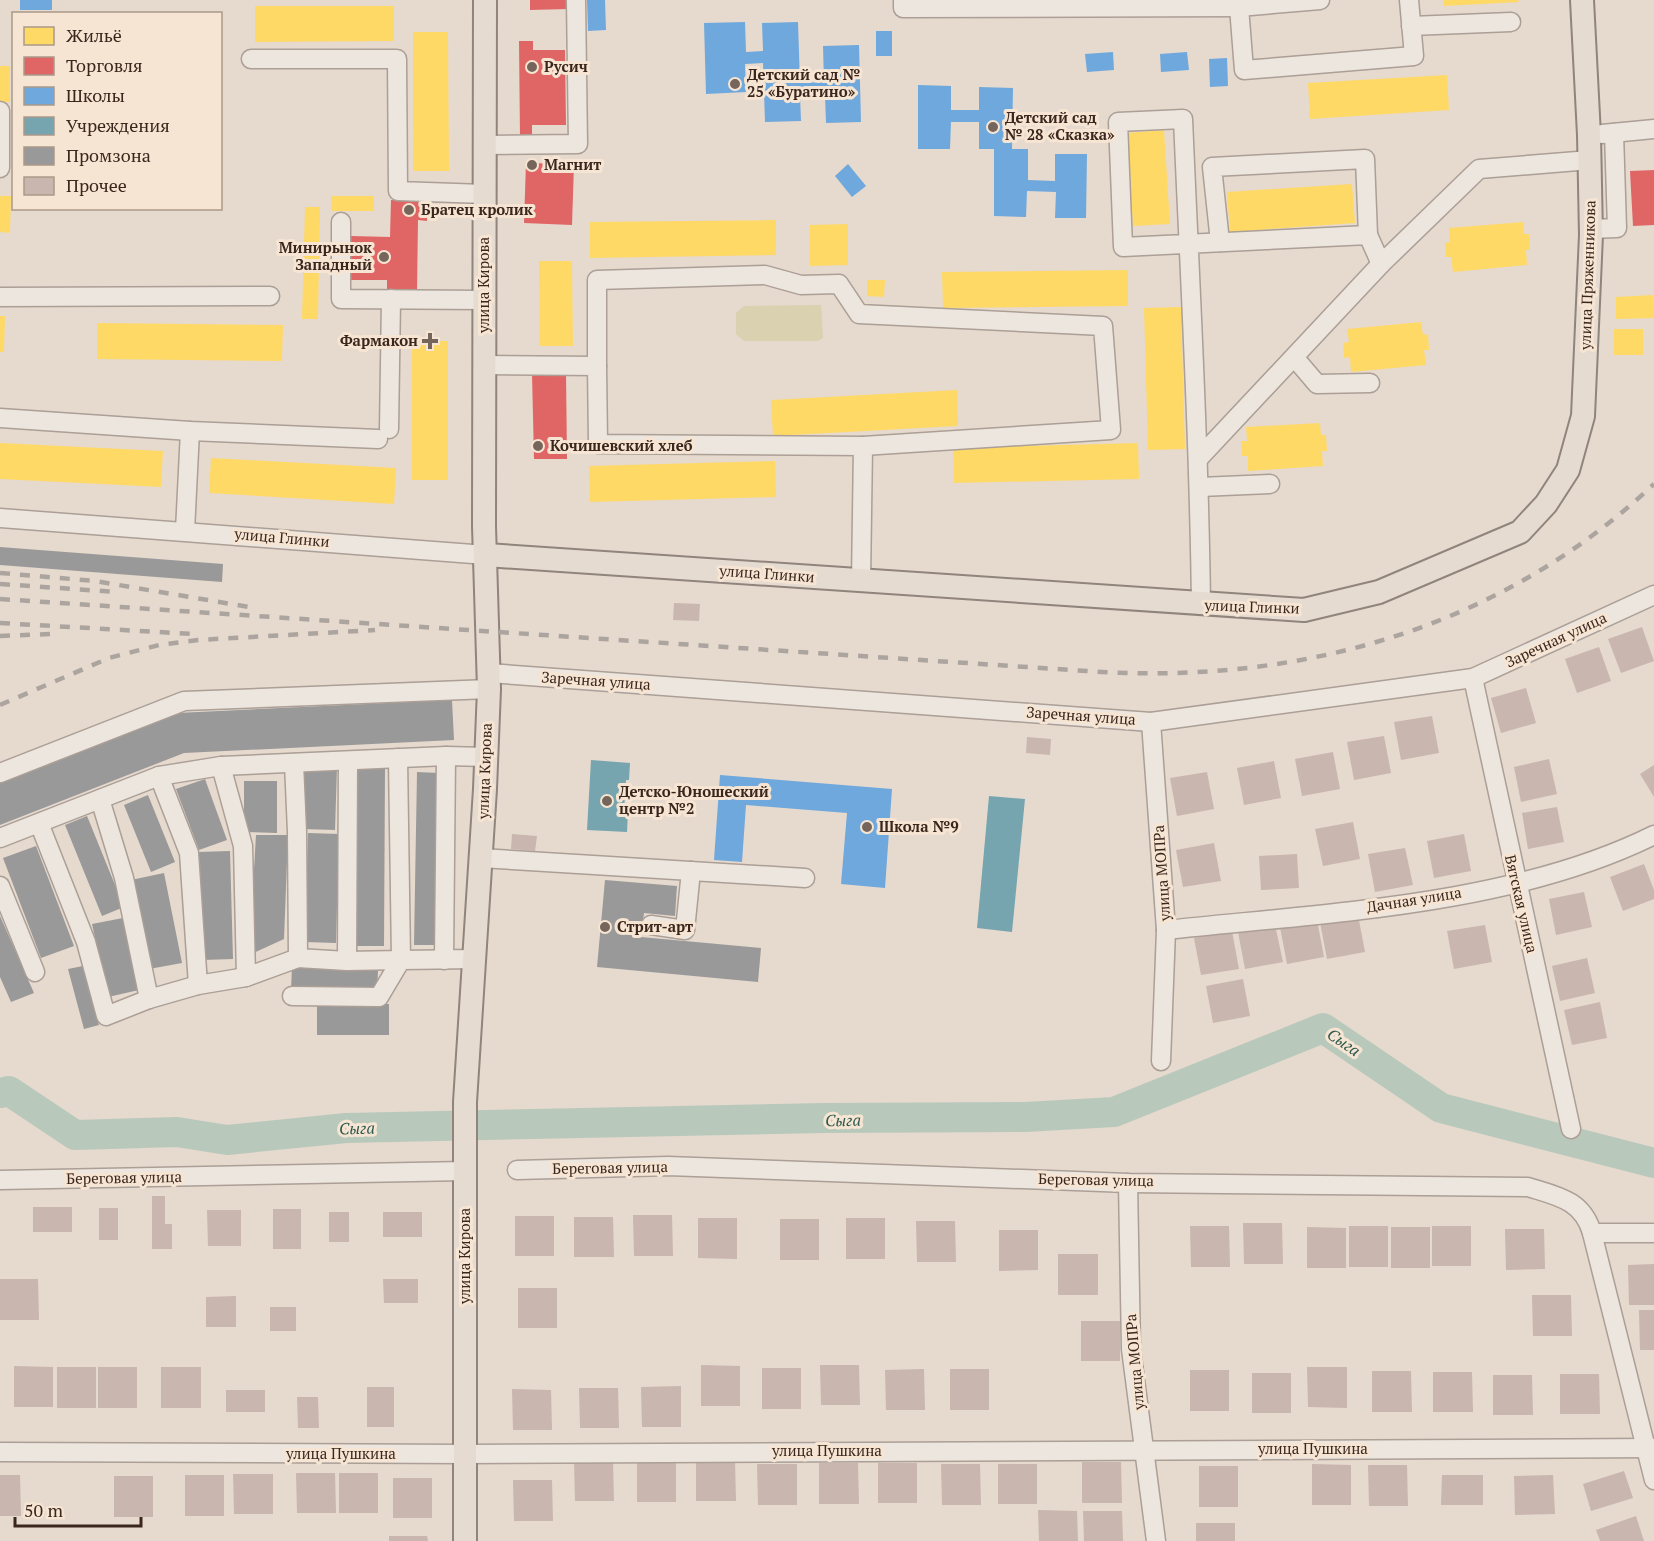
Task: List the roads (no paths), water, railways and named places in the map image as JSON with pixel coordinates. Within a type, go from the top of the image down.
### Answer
[{"type":"main road","name":"улица Кирова","points":[[465,1541],[465,1102],[487,758],[489,681],[484,365],[485,0]]},
{"type":"main road","name":"улица Пряженникова","points":[[1520,532],[1546,504],[1568,470],[1583,416],[1591,229],[1582,0]]},
{"type":"main road","name":"улица Глинки","points":[[486,555],[1201,605],[1304,610],[1379,592],[1520,532]]},
{"type":"street","points":[[484,145],[578,144],[576,0]]},
{"type":"street","points":[[903,0],[903,8],[1238,4],[1320,0]]},
{"type":"street","points":[[1238,4],[1244,70],[1414,56],[1408,0]]},
{"type":"street","points":[[1411,26],[1511,22]]},
{"type":"street","points":[[251,59],[397,59],[398,191],[484,194]]},
{"type":"street","points":[[0,111],[0,168]]},
{"type":"street","points":[[1201,605],[1200,487],[1190,244],[1183,119],[1118,122],[1123,247],[1190,244],[1368,235]]},
{"type":"street","points":[[1589,135],[1654,129]]},
{"type":"street","points":[[1591,229],[1617,228],[1614,133]]},
{"type":"street","points":[[1220,242],[1212,167],[1365,159],[1368,235],[1381,264]]},
{"type":"street","points":[[1198,458],[1381,264],[1479,169],[1590,160]]},
{"type":"street","points":[[341,222],[341,299],[484,300]]},
{"type":"street","points":[[765,275],[801,285],[839,284],[859,314],[1103,326],[1111,430],[862,446],[598,444],[597,280],[765,275]]},
{"type":"street","points":[[0,297],[270,296]]},
{"type":"street","points":[[0,418],[190,431],[383,434],[391,299]]},
{"type":"street","points":[[1294,357],[1317,384],[1370,383]]},
{"type":"street","points":[[484,365],[597,366]]},
{"type":"street","points":[[185,531],[190,431]]},
{"type":"street","points":[[861,580],[862,446]]},
{"type":"street","points":[[1200,487],[1270,484]]},
{"type":"street","name":"улица Глинки","points":[[0,518],[486,555]]},
{"type":"street","name":"Заречная улица","points":[[0,772],[184,701],[489,681],[1151,722],[1473,678],[1654,596]]},
{"type":"street","name":"Вятская улица","points":[[1473,678],[1571,1129]]},
{"type":"street","name":"улица МОПРа","points":[[1151,722],[1166,930],[1161,1061]]},
{"type":"street","points":[[444,960],[446,756]]},
{"type":"street","points":[[0,838],[159,776],[221,766],[446,756],[487,758]]},
{"type":"street","points":[[292,996],[378,997],[401,960],[398,758]]},
{"type":"street","points":[[347,961],[348,760]]},
{"type":"street","points":[[294,763],[298,958]]},
{"type":"street","points":[[221,766],[243,846],[246,976]]},
{"type":"street","points":[[159,776],[189,853],[198,985]]},
{"type":"street","points":[[100,799],[124,878],[149,999]]},
{"type":"street","points":[[39,823],[86,942],[106,1016],[149,999],[198,985],[246,976],[298,958],[347,961],[474,959]]},
{"type":"street","name":"Дачная улица","points":[[1166,930],[1408,903],[1516,883],[1616,854],[1654,835]]},
{"type":"street","points":[[481,858],[805,878]]},
{"type":"street","points":[[651,925],[685,930],[691,872]]},
{"type":"street","points":[[0,886],[35,972]]},
{"type":"street","name":"Береговая улица","points":[[517,1170],[668,1166],[1128,1183],[1528,1187],[1568,1200],[1587,1216],[1592,1233]]},
{"type":"street","name":"Береговая улица","points":[[0,1180],[465,1171]]},
{"type":"street","name":"улица МОПРа","points":[[1128,1183],[1131,1349],[1156,1541]]},
{"type":"street","points":[[1654,1233],[1592,1233],[1650,1448],[1654,1480]]},
{"type":"street","name":"улица Пушкина","points":[[0,1452],[466,1454],[1650,1448]]},
{"type":"waterway","name":"Сыга","points":[[0,1093],[9,1091],[75,1135],[177,1132],[227,1140],[346,1128],[824,1118],[1025,1117],[1114,1112],[1323,1028],[1441,1108],[1654,1163]]},
{"type":"railway","points":[[0,599],[1102,672],[1178,673],[1253,667],[1326,655],[1398,635],[1467,609],[1533,575],[1595,533],[1654,484]]},
{"type":"railway","points":[[0,573],[95,581],[255,608]]},
{"type":"railway","points":[[0,584],[117,592]]},
{"type":"railway","points":[[0,623],[193,634]]},
{"type":"railway","points":[[0,705],[109,658],[159,645],[198,640],[375,630]]},
{"type":"railway","points":[[0,636],[52,634]]},
{"type":"place","name":"Русич","points":[[532,67]]},
{"type":"place","name":"Детский сад № 25 «Буратино»","points":[[735,84]]},
{"type":"place","name":"Детский сад № 28 «Сказка»","points":[[993,127]]},
{"type":"place","name":"Магнит","points":[[532,165]]},
{"type":"place","name":"Братец кролик","points":[[409,210]]},
{"type":"place","name":"Минирынок Западный","points":[[384,257]]},
{"type":"place","name":"Фармакон","points":[[430,341]]},
{"type":"place","name":"Кочишевский хлеб","points":[[538,446]]},
{"type":"place","name":"Детско-Юношеский центр №2","points":[[607,801]]},
{"type":"place","name":"Школа №9","points":[[867,827]]},
{"type":"place","name":"Стрит-арт","points":[[605,927]]}]
